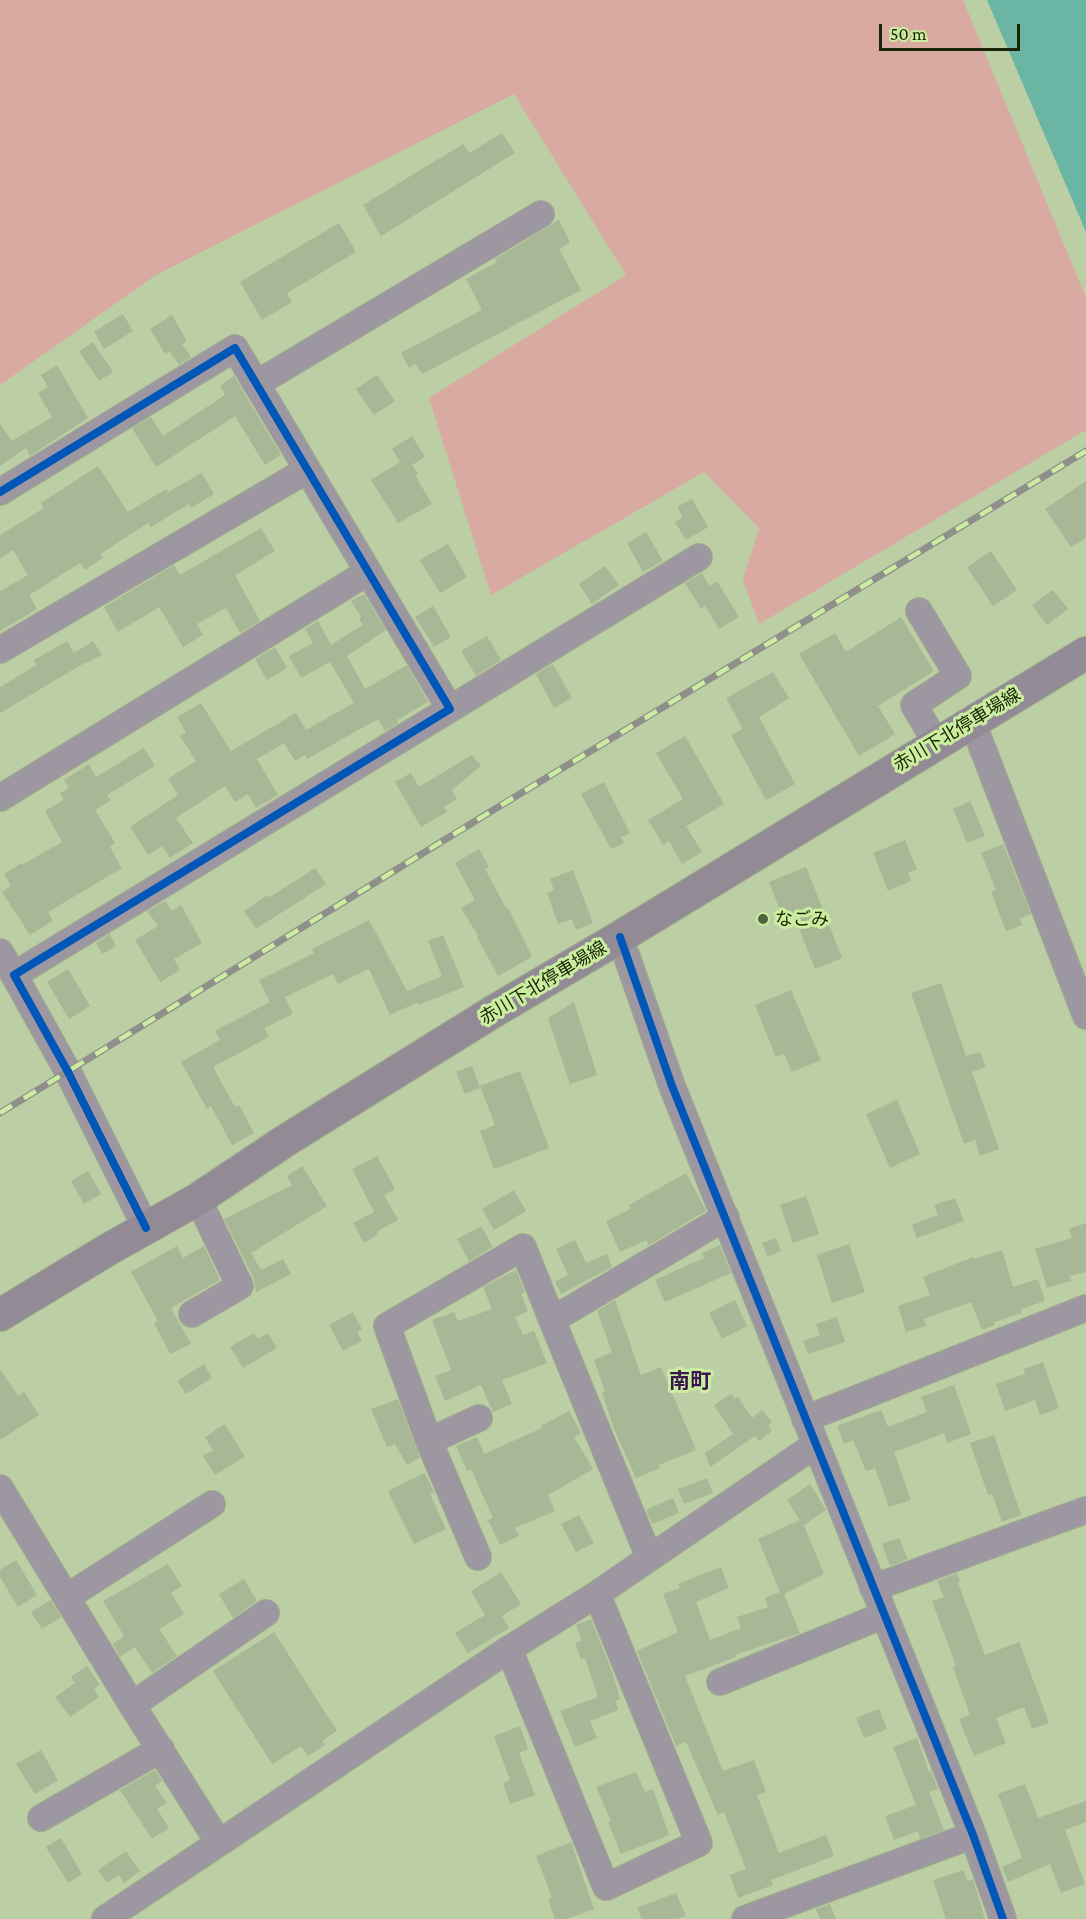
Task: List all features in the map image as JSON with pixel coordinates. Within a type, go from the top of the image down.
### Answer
[{"type":"main road","name":"赤川下北停車場線","points":[[0,1315],[198,1199],[288,1139],[496,1010],[620,937],[972,721],[1084,660]]},
{"type":"street","points":[[256,384],[541,214]]},
{"type":"street","points":[[0,492],[235,348],[450,709]]},
{"type":"street","points":[[0,650],[307,470]]},
{"type":"street","points":[[14,975],[699,556]]},
{"type":"street","points":[[0,798],[368,572]]},
{"type":"street","points":[[919,611],[958,676],[914,705],[936,743]]},
{"type":"street","points":[[972,721],[1080,985],[1086,1016]]},
{"type":"street","points":[[620,937],[672,1086],[973,1835],[1003,1919]]},
{"type":"street","points":[[0,952],[68,1072],[146,1228]]},
{"type":"street","points":[[192,1314],[240,1286],[198,1199]]},
{"type":"street","points":[[552,1320],[726,1217]]},
{"type":"street","points":[[478,1557],[429,1441],[387,1326],[523,1247],[649,1557]]},
{"type":"street","points":[[805,1419],[1086,1308]]},
{"type":"street","points":[[429,1441],[479,1418]]},
{"type":"street","points":[[105,1919],[509,1649],[597,1594],[815,1445]]},
{"type":"street","points":[[0,1488],[219,1844]]},
{"type":"street","points":[[67,1597],[212,1504]]},
{"type":"street","points":[[873,1588],[1086,1510]]},
{"type":"street","points":[[509,1649],[606,1887],[699,1844],[597,1594]]},
{"type":"street","points":[[132,1706],[266,1613]]},
{"type":"street","points":[[720,1682],[884,1615]]},
{"type":"street","points":[[41,1818],[161,1749]]},
{"type":"street","points":[[745,1919],[973,1835]]},
{"type":"shaded area","points":[[0,0],[963,0],[1086,298],[1086,430],[759,624],[743,579],[759,528],[704,472],[491,595],[429,398],[626,275],[514,94],[156,275],[0,385]]},
{"type":"water","points":[[987,0],[1086,0],[1086,232]]},
{"type":"building","points":[[502,133],[515,153],[381,236],[363,205],[463,144],[469,153]]},
{"type":"building","points":[[559,220],[570,243],[559,249],[581,290],[422,374],[416,364],[409,368],[401,353],[482,310],[466,279],[497,262],[495,259]]},
{"type":"building","points":[[339,223],[356,252],[287,293],[292,302],[262,320],[240,282]]},
{"type":"building","points":[[123,314],[133,331],[104,349],[94,332]]},
{"type":"building","points":[[172,315],[187,341],[182,344],[191,357],[179,365],[169,351],[165,354],[150,329]]},
{"type":"building","points":[[93,342],[113,372],[99,381],[79,351]]},
{"type":"building","points":[[57,365],[88,418],[30,456],[26,448],[0,466],[0,424],[12,441],[52,417],[38,393],[48,387],[41,375]]},
{"type":"building","points":[[377,375],[395,401],[374,415],[356,389]]},
{"type":"building","points":[[234,376],[281,455],[265,465],[235,416],[156,467],[132,428],[151,417],[163,436],[225,395],[220,386]]},
{"type":"building","points":[[412,436],[425,457],[412,465],[418,474],[415,475],[432,504],[398,523],[371,480],[400,462],[392,449]]},
{"type":"building","points":[[98,466],[128,512],[166,489],[168,492],[202,473],[214,494],[191,508],[189,504],[151,527],[148,523],[100,554],[103,558],[85,570],[80,563],[29,595],[37,609],[0,631],[0,591],[28,575],[13,550],[0,558],[0,535],[44,508],[41,503]]},
{"type":"building","points":[[1086,481],[1086,538],[1071,547],[1045,509]]},
{"type":"building","points":[[692,499],[708,527],[686,540],[675,522],[683,517],[677,507]]},
{"type":"building","points":[[261,528],[275,551],[235,575],[260,621],[240,633],[226,608],[197,624],[203,635],[183,647],[159,607],[118,632],[104,607],[174,565],[180,575]]},
{"type":"building","points":[[646,532],[663,561],[643,572],[627,543]]},
{"type":"building","points":[[448,544],[467,577],[440,593],[420,560]]},
{"type":"building","points":[[991,551],[1017,590],[993,606],[967,567]]},
{"type":"building","points":[[605,566],[619,585],[592,604],[579,584]]},
{"type":"building","points":[[702,573],[709,586],[717,581],[739,617],[719,629],[705,606],[701,609],[685,583]]},
{"type":"building","points":[[1053,590],[1068,609],[1047,625],[1032,605]]},
{"type":"building","points":[[364,594],[386,630],[347,656],[365,689],[407,665],[428,702],[397,720],[398,723],[385,731],[378,719],[307,759],[305,755],[295,761],[284,743],[257,759],[278,795],[256,808],[248,794],[235,802],[225,786],[176,818],[193,843],[170,858],[162,846],[148,855],[130,827],[178,795],[168,779],[196,761],[180,736],[186,732],[177,717],[201,703],[231,751],[296,713],[306,730],[354,703],[330,662],[301,678],[289,656],[313,643],[305,629],[318,621],[331,645],[363,625],[351,601]]},
{"type":"building","points":[[433,606],[451,637],[434,647],[415,617]]},
{"type":"building","points":[[901,617],[934,671],[878,706],[895,734],[859,756],[799,654],[835,633],[846,652]]},
{"type":"building","points":[[487,636],[501,660],[476,676],[461,651]]},
{"type":"building","points":[[67,641],[74,653],[93,641],[102,655],[86,662],[0,713],[0,687],[37,665],[34,660]]},
{"type":"building","points":[[275,647],[287,668],[267,680],[255,659]]},
{"type":"building","points":[[553,664],[572,698],[554,708],[536,674]]},
{"type":"building","points":[[773,672],[789,698],[759,717],[795,784],[766,800],[731,735],[743,729],[726,698]]},
{"type":"building","points":[[685,736],[724,804],[686,826],[702,852],[682,864],[669,841],[663,845],[648,820],[683,799],[656,753]]},
{"type":"building","points":[[144,748],[155,766],[107,795],[111,800],[95,810],[115,843],[110,847],[122,868],[48,912],[53,921],[30,935],[2,892],[11,886],[4,874],[62,842],[45,811],[64,800],[60,793],[69,788],[64,780],[89,764],[96,777]]},
{"type":"building","points":[[472,755],[481,766],[452,790],[457,799],[444,807],[447,812],[421,827],[395,782],[411,773],[419,787]]},
{"type":"building","points":[[604,782],[630,833],[621,837],[624,843],[611,849],[581,794]]},
{"type":"building","points":[[970,801],[985,836],[967,843],[953,809]]},
{"type":"building","points":[[905,840],[917,869],[908,873],[911,881],[888,891],[873,853]]},
{"type":"building","points":[[1003,844],[1031,914],[1020,919],[1022,925],[1006,931],[991,892],[996,890],[981,853]]},
{"type":"building","points":[[479,849],[489,867],[485,869],[508,908],[532,957],[498,976],[461,908],[475,900],[455,863]]},
{"type":"building","points":[[806,867],[842,958],[815,969],[794,916],[784,920],[769,882]]},
{"type":"building","points":[[315,868],[326,884],[256,929],[244,911]]},
{"type":"building","points":[[573,870],[593,923],[576,930],[572,919],[558,924],[547,893],[554,890],[550,879]]},
{"type":"building","points":[[165,901],[172,911],[181,905],[202,943],[174,959],[180,970],[160,982],[135,940],[158,926],[147,911]]},
{"type":"building","points":[[369,920],[407,991],[442,976],[428,941],[443,935],[464,987],[419,1005],[418,1002],[390,1015],[369,969],[338,984],[333,974],[285,997],[293,1014],[264,1028],[269,1037],[213,1067],[235,1107],[239,1105],[254,1133],[232,1145],[211,1106],[207,1109],[181,1062],[220,1040],[215,1031],[270,1002],[259,980],[314,953],[312,949]]},
{"type":"building","points":[[110,934],[116,946],[102,954],[96,943]]},
{"type":"building","points":[[68,969],[90,1006],[69,1019],[47,982]]},
{"type":"building","points":[[941,983],[966,1056],[980,1052],[986,1067],[972,1072],[999,1149],[980,1156],[975,1140],[964,1144],[911,993]]},
{"type":"building","points":[[791,990],[821,1060],[792,1072],[784,1054],[776,1057],[755,1005]]},
{"type":"building","points":[[574,1002],[597,1075],[570,1084],[548,1018]]},
{"type":"building","points":[[472,1066],[480,1088],[465,1094],[456,1072]]},
{"type":"building","points":[[520,1071],[549,1148],[494,1169],[480,1131],[495,1125],[480,1086]]},
{"type":"building","points":[[897,1100],[920,1154],[890,1168],[866,1114]]},
{"type":"building","points":[[377,1156],[395,1189],[384,1195],[398,1220],[376,1232],[378,1235],[364,1243],[353,1223],[374,1212],[352,1169]]},
{"type":"building","points":[[302,1166],[327,1206],[251,1253],[261,1270],[283,1259],[291,1274],[256,1292],[254,1279],[224,1219],[292,1185],[287,1176]]},
{"type":"building","points":[[88,1171],[101,1194],[84,1204],[71,1181]]},
{"type":"building","points":[[686,1173],[706,1211],[649,1245],[646,1240],[620,1252],[606,1221],[631,1209],[629,1205]]},
{"type":"building","points":[[514,1190],[526,1211],[494,1230],[482,1209]]},
{"type":"building","points":[[806,1196],[819,1234],[793,1243],[780,1205]]},
{"type":"building","points":[[955,1198],[964,1221],[917,1238],[912,1225],[938,1215],[934,1205]]},
{"type":"building","points":[[1086,1223],[1086,1272],[1069,1276],[1071,1281],[1047,1288],[1035,1249],[1072,1238],[1069,1229]]},
{"type":"building","points":[[481,1226],[493,1247],[469,1261],[457,1239]]},
{"type":"building","points":[[776,1238],[781,1251],[768,1257],[762,1243]]},
{"type":"building","points":[[575,1240],[586,1263],[607,1254],[612,1267],[561,1294],[555,1282],[568,1275],[556,1249]]},
{"type":"building","points":[[849,1244],[865,1292],[832,1303],[817,1255]]},
{"type":"building","points":[[720,1245],[731,1273],[665,1302],[655,1280],[704,1258],[702,1253]]},
{"type":"building","points":[[177,1246],[183,1258],[204,1246],[220,1280],[171,1308],[191,1344],[170,1354],[154,1323],[158,1321],[131,1272]]},
{"type":"building","points":[[1002,1250],[1013,1287],[1038,1279],[1045,1301],[1021,1309],[1022,1313],[994,1322],[995,1325],[982,1330],[971,1302],[924,1319],[926,1326],[906,1332],[898,1306],[930,1295],[923,1277],[973,1257],[974,1259]]},
{"type":"building","points":[[516,1270],[525,1292],[521,1294],[528,1311],[515,1317],[523,1335],[534,1331],[547,1363],[502,1380],[512,1404],[493,1412],[481,1385],[445,1401],[435,1376],[451,1370],[432,1320],[454,1312],[458,1321],[492,1309],[483,1287]]},
{"type":"building","points":[[615,1300],[641,1375],[661,1367],[696,1450],[659,1465],[660,1468],[636,1478],[614,1429],[594,1360],[612,1352],[597,1311]]},
{"type":"building","points":[[735,1300],[747,1326],[722,1339],[709,1313]]},
{"type":"building","points":[[353,1312],[362,1329],[357,1332],[362,1341],[343,1351],[329,1325]]},
{"type":"building","points":[[837,1317],[845,1342],[808,1354],[803,1341],[820,1335],[816,1324]]},
{"type":"building","points":[[254,1333],[258,1339],[268,1333],[277,1348],[243,1368],[230,1347]]},
{"type":"building","points":[[1043,1362],[1059,1408],[1040,1415],[1035,1400],[1005,1411],[996,1384],[1025,1374],[1024,1369]]},
{"type":"building","points":[[204,1364],[212,1378],[186,1394],[177,1381]]},
{"type":"building","points":[[0,1369],[18,1396],[24,1392],[39,1415],[0,1440]]},
{"type":"building","points":[[954,1385],[971,1434],[947,1443],[944,1433],[894,1452],[911,1500],[889,1507],[875,1468],[866,1471],[853,1440],[844,1444],[837,1426],[881,1410],[888,1427],[927,1412],[921,1397]]},
{"type":"building","points":[[731,1394],[735,1399],[738,1397],[752,1418],[762,1410],[772,1422],[768,1426],[772,1431],[759,1441],[755,1436],[710,1467],[705,1453],[733,1434],[714,1405]]},
{"type":"building","points":[[398,1399],[420,1458],[407,1465],[395,1444],[387,1447],[371,1409]]},
{"type":"building","points":[[569,1411],[581,1433],[574,1437],[593,1469],[548,1495],[555,1511],[515,1528],[519,1536],[500,1545],[488,1520],[493,1518],[471,1469],[467,1471],[456,1446],[477,1437],[484,1454],[542,1428],[541,1426]]},
{"type":"building","points":[[225,1424],[245,1457],[215,1475],[203,1456],[213,1450],[205,1437]]},
{"type":"building","points":[[994,1435],[1021,1515],[1002,1522],[992,1494],[988,1495],[970,1443]]},
{"type":"building","points":[[425,1473],[434,1492],[430,1494],[446,1529],[414,1544],[388,1491]]},
{"type":"building","points":[[707,1478],[713,1493],[684,1504],[678,1489]]},
{"type":"building","points":[[810,1484],[826,1510],[804,1525],[802,1521],[824,1574],[784,1594],[800,1633],[735,1655],[736,1657],[685,1676],[723,1771],[754,1760],[766,1792],[757,1795],[779,1853],[826,1835],[834,1856],[771,1880],[773,1885],[738,1898],[730,1875],[746,1869],[724,1812],[718,1815],[686,1742],[676,1746],[637,1651],[678,1632],[663,1594],[680,1588],[678,1584],[721,1567],[729,1588],[696,1602],[710,1640],[741,1628],[737,1617],[768,1607],[765,1598],[780,1592],[758,1539],[800,1520],[787,1500]]},
{"type":"building","points":[[673,1498],[679,1513],[652,1524],[646,1510]]},
{"type":"building","points":[[579,1515],[594,1543],[576,1552],[561,1524]]},
{"type":"building","points":[[899,1538],[908,1559],[890,1566],[882,1544]]},
{"type":"building","points":[[16,1560],[37,1595],[18,1607],[0,1577],[0,1570]]},
{"type":"building","points":[[168,1564],[182,1586],[171,1593],[184,1614],[159,1629],[177,1656],[152,1673],[135,1647],[120,1657],[113,1644],[124,1636],[103,1601]]},
{"type":"building","points":[[501,1572],[521,1604],[502,1616],[509,1628],[468,1653],[455,1633],[485,1615],[471,1591]]},
{"type":"building","points":[[957,1573],[960,1582],[958,1583],[985,1655],[1019,1642],[1049,1723],[1032,1729],[1024,1707],[996,1718],[1006,1743],[974,1756],[959,1719],[970,1715],[953,1667],[956,1666],[932,1601],[944,1597],[937,1581]]},
{"type":"building","points":[[244,1579],[257,1601],[233,1618],[219,1594]]},
{"type":"building","points":[[51,1600],[61,1617],[42,1629],[31,1612]]},
{"type":"building","points":[[591,1619],[613,1674],[620,1699],[615,1701],[618,1710],[590,1721],[597,1738],[575,1747],[560,1711],[598,1697],[585,1658],[581,1660],[575,1643],[582,1641],[576,1625]]},
{"type":"building","points":[[274,1632],[337,1731],[322,1741],[325,1745],[308,1756],[301,1746],[272,1764],[213,1671]]},
{"type":"building","points":[[87,1666],[100,1685],[94,1689],[99,1697],[70,1717],[55,1697],[75,1683],[71,1677]]},
{"type":"building","points":[[879,1709],[887,1729],[864,1738],[856,1718]]},
{"type":"building","points":[[520,1726],[528,1749],[519,1753],[535,1795],[510,1804],[503,1783],[510,1780],[494,1736]]},
{"type":"building","points":[[917,1738],[929,1772],[931,1771],[938,1789],[929,1792],[944,1830],[920,1839],[918,1831],[894,1840],[885,1816],[916,1805],[893,1747]]},
{"type":"building","points":[[41,1750],[58,1780],[35,1794],[16,1764]]},
{"type":"building","points":[[155,1770],[162,1781],[155,1786],[167,1803],[157,1809],[169,1828],[152,1839],[120,1790]]},
{"type":"building","points":[[636,1772],[645,1792],[653,1789],[669,1835],[621,1854],[608,1822],[611,1821],[596,1787]]},
{"type":"building","points":[[1025,1784],[1038,1818],[1086,1801],[1086,1822],[1065,1830],[1085,1884],[1061,1893],[1050,1864],[1008,1882],[1002,1867],[1022,1858],[998,1794]]},
{"type":"building","points":[[61,1838],[82,1874],[68,1883],[46,1847]]},
{"type":"building","points":[[571,1842],[594,1909],[567,1919],[555,1919],[548,1899],[552,1897],[536,1856]]},
{"type":"building","points":[[126,1851],[140,1871],[124,1883],[119,1875],[107,1883],[98,1870]]},
{"type":"building","points":[[964,1870],[967,1881],[973,1879],[985,1919],[946,1919],[933,1880]]},
{"type":"building","points":[[676,1893],[686,1916],[677,1919],[642,1919],[637,1908]]},
{"type":"building","points":[[830,1904],[836,1919],[820,1919],[816,1909]]},
{"type":"railway","points":[[0,1113],[490,812],[1086,451]]},
{"type":"cycle path","points":[[0,492],[235,348],[450,709],[14,975],[68,1072],[146,1228]]},
{"type":"cycle path","points":[[620,937],[672,1086],[973,1835],[1003,1919]]},
{"type":"place","name":"なごみ","points":[[763,919]]},
{"type":"district","name":"南町","points":[[690,1382]]}]
